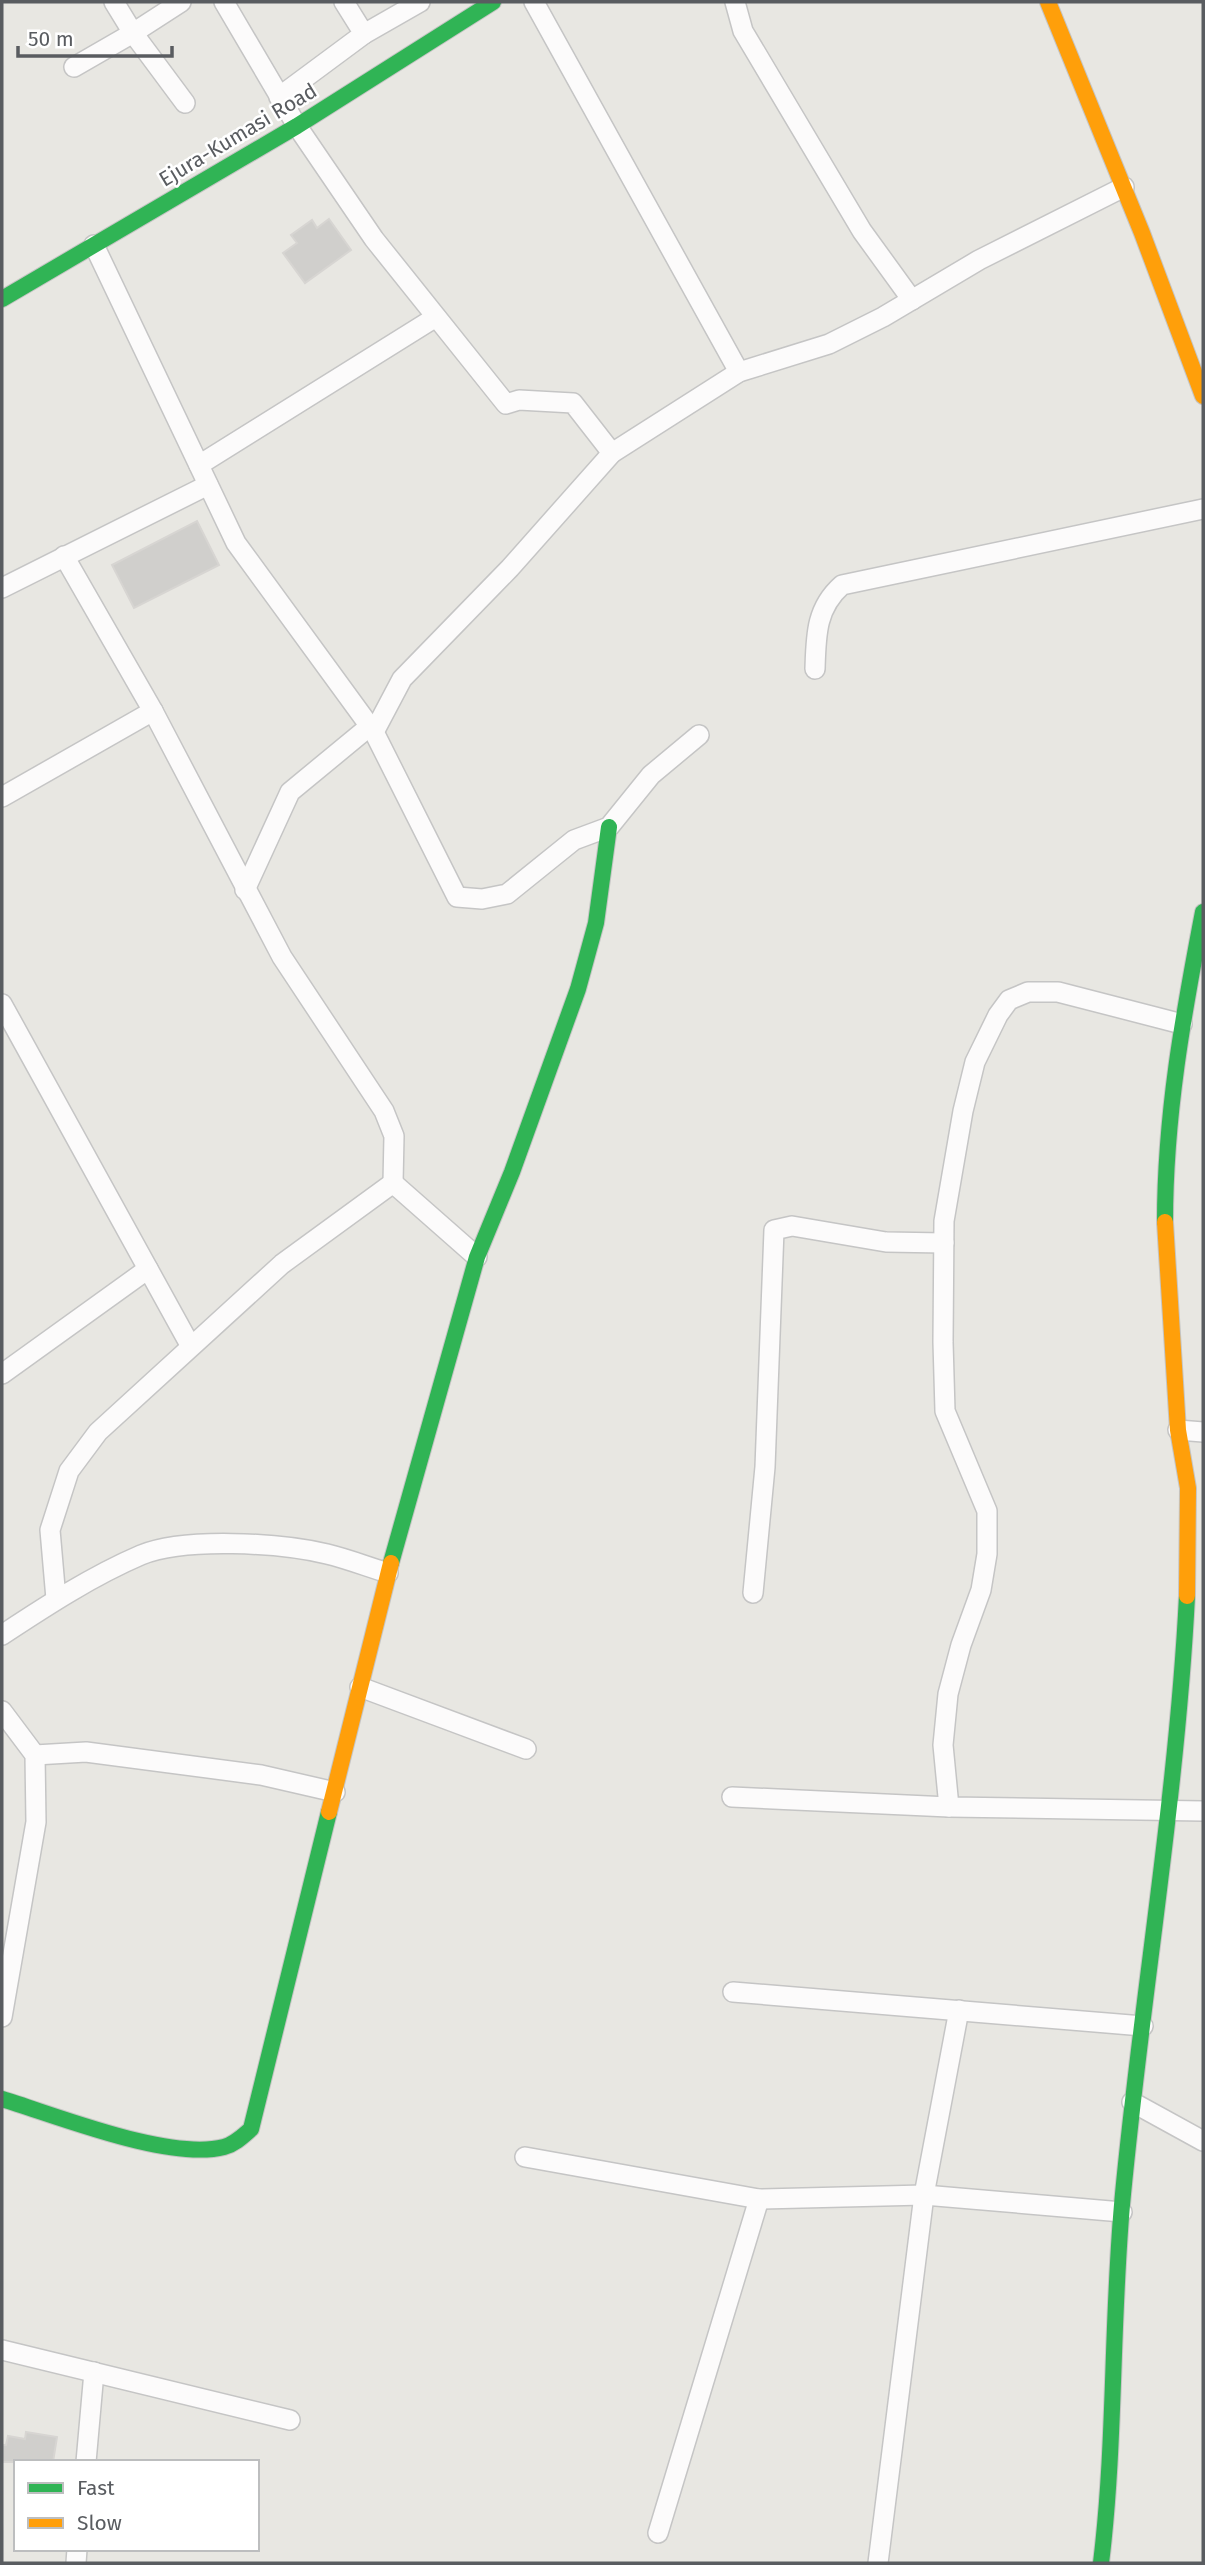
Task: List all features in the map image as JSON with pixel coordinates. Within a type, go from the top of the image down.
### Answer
[{"type":"street","points":[[114,2],[133,33],[186,103]]},
{"type":"street","points":[[74,67],[181,2]]},
{"type":"street","points":[[224,2],[297,126],[374,239],[506,404],[519,400],[573,403],[612,453]]},
{"type":"street","points":[[344,2],[364,34]]},
{"type":"street","points":[[279,97],[364,34],[420,2]]},
{"type":"street","name":"Ejura-Kumasi Road","points":[[2,299],[297,126],[493,2]]},
{"type":"street","points":[[534,2],[739,372]]},
{"type":"street","points":[[735,2],[743,31],[862,231],[912,300]]},
{"type":"street","points":[[1048,2],[1124,187],[1203,396]]},
{"type":"street","points":[[245,890],[290,792],[372,729],[402,680],[510,568],[612,453],[739,372],[829,344],[912,300],[979,260],[1124,187]]},
{"type":"street","points":[[94,245],[236,543],[372,729],[457,897],[482,898],[507,894],[574,840],[609,827],[651,775],[699,735]]},
{"type":"street","points":[[199,465],[436,317]]},
{"type":"street","points":[[2,588],[208,485]]},
{"type":"street","points":[[815,669],[819,615],[829,597],[842,585],[1203,509]]},
{"type":"street","points":[[64,556],[153,711],[282,957],[383,1111],[394,1136],[393,1183],[477,1257]]},
{"type":"street","points":[[2,797],[153,711]]},
{"type":"street","points":[[2,2099],[178,2147],[218,2149],[234,2145],[251,2129],[388,1573],[477,1257],[512,1172],[578,989],[596,923],[609,827]]},
{"type":"street","points":[[1101,2563],[1109,2498],[1115,2277],[1132,2102],[1181,1710],[1189,1550],[1188,1488],[1178,1430],[1165,1255],[1165,1167],[1174,1067],[1203,912]]},
{"type":"street","points":[[949,1807],[943,1745],[948,1694],[961,1645],[981,1590],[987,1554],[987,1511],[945,1411],[944,1244],[953,1166],[972,1074],[998,1015],[1009,1000],[1028,992],[1058,992],[1182,1024]]},
{"type":"street","points":[[2,1004],[190,1345]]},
{"type":"street","points":[[56,1599],[50,1530],[69,1471],[98,1432],[190,1345],[282,1264],[393,1183]]},
{"type":"street","points":[[753,1593],[765,1467],[774,1230],[792,1226],[886,1242],[944,1244]]},
{"type":"street","points":[[2,1374],[148,1269]]},
{"type":"street","points":[[1178,1430],[1203,1432]]},
{"type":"street","points":[[2,1635],[56,1599],[143,1554],[198,1544],[290,1547],[329,1554],[388,1573]]},
{"type":"street","points":[[360,1687],[526,1749]]},
{"type":"street","points":[[2,1711],[35,1755],[36,1822],[2,2018]]},
{"type":"street","points":[[35,1755],[86,1752],[261,1775],[335,1792]]},
{"type":"street","points":[[732,1797],[949,1807],[1203,1811]]},
{"type":"street","points":[[733,1992],[1143,2026]]},
{"type":"street","points":[[878,2563],[924,2195],[959,2010]]},
{"type":"street","points":[[1132,2102],[1203,2141]]},
{"type":"street","points":[[525,2157],[760,2199],[924,2195],[1122,2212]]},
{"type":"street","points":[[657,2533],[760,2199]]},
{"type":"street","points":[[2,2350],[290,2420]]},
{"type":"street","points":[[86,2460],[94,2372]]},
{"type":"building","points":[[329,219],[351,250],[305,283],[283,253],[297,243],[291,235],[312,220],[317,228]]},
{"type":"building","points":[[197,521],[219,565],[134,608],[112,565]]},
{"type":"building","points":[[26,2432],[57,2437],[53,2460],[2,2462],[2,2445],[6,2445],[8,2436],[25,2439]]},
{"type":"traffic: fast","points":[[2,299],[297,126],[493,2]]},
{"type":"traffic: fast","points":[[391,1563],[477,1257],[512,1172],[578,989],[596,923],[609,827]]},
{"type":"traffic: fast","points":[[1165,1222],[1172,1104],[1182,1028],[1203,912]]},
{"type":"traffic: fast","points":[[1101,2563],[1109,2471],[1123,2194],[1175,1746],[1187,1596]]},
{"type":"traffic: fast","points":[[2,2099],[113,2135],[174,2148],[201,2150],[224,2147],[251,2129],[329,1812]]},
{"type":"traffic: slow","points":[[1048,2],[1142,233],[1203,396]]},
{"type":"traffic: slow","points":[[1165,1222],[1178,1430],[1188,1488],[1187,1596]]},
{"type":"traffic: slow","points":[[329,1812],[391,1563]]}]
